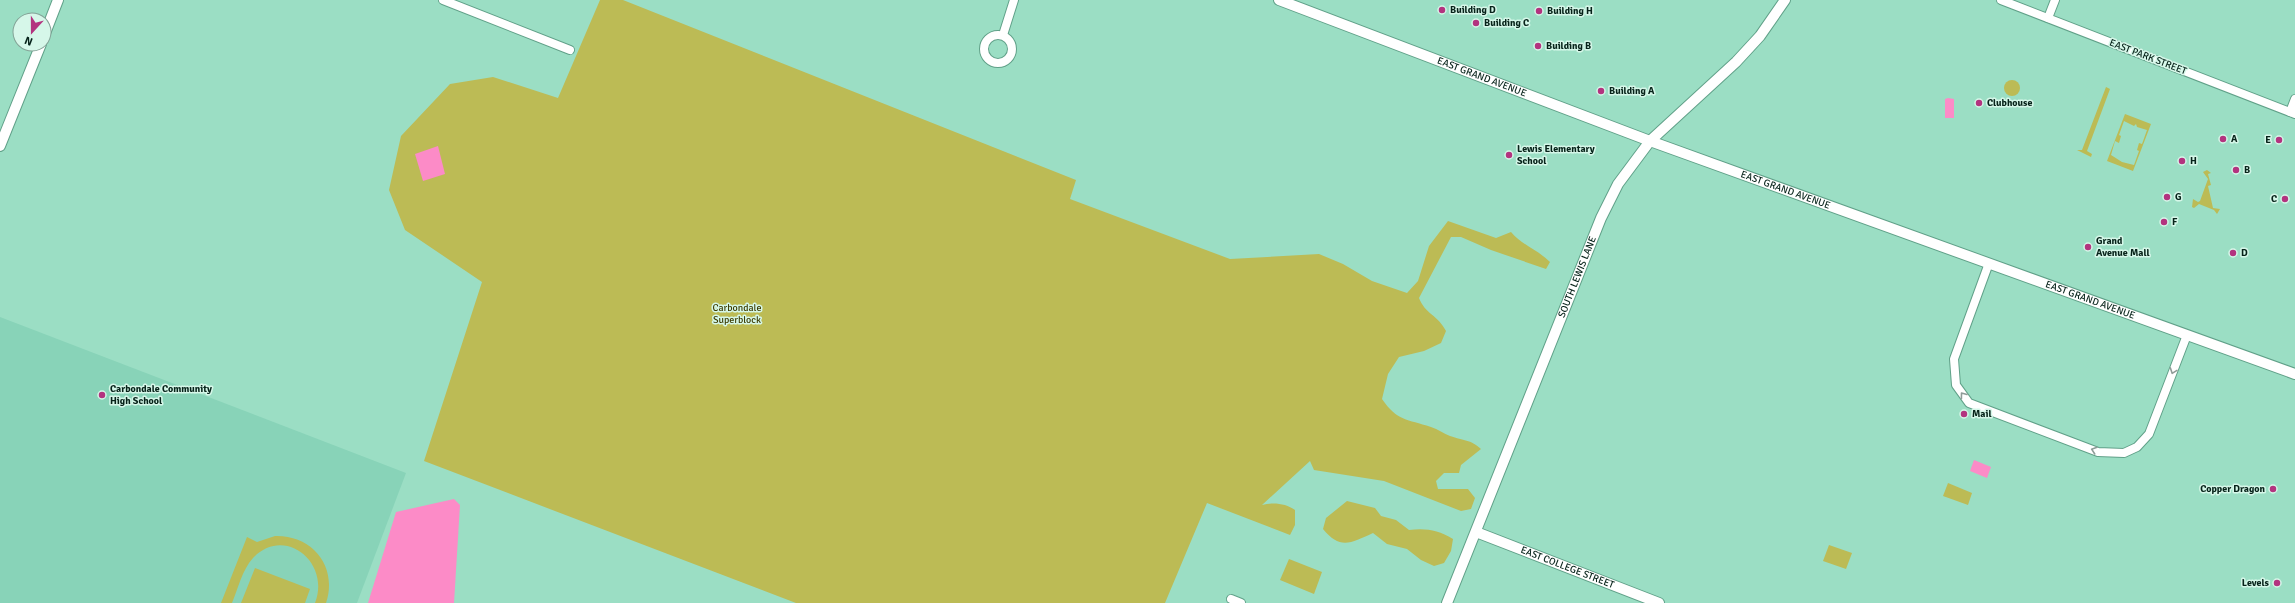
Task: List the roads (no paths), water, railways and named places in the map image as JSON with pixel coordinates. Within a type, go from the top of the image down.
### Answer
[{"type":"street","points":[[52,15],[58,0]]},
{"type":"street","points":[[443,0],[570,50]]},
{"type":"street","points":[[1002,35],[1014,0]]},
{"type":"street","name":"EAST GRAND AVENUE","points":[[1279,0],[1650,141],[2295,374]]},
{"type":"street","name":"SOUTH LEWIS LANE","points":[[1447,603],[1601,218],[1618,184],[1650,141],[1702,95],[1741,57],[1760,36],[1786,0]]},
{"type":"street","name":"EAST PARK STREET","points":[[2001,0],[2293,113]]},
{"type":"street","points":[[2048,18],[2055,0]]},
{"type":"street","points":[[0,146],[38,52]]},
{"type":"street","points":[[2293,113],[2295,99]]},
{"type":"street","points":[[1989,263],[1954,359],[1956,385],[1962,396],[1969,403],[2098,452],[2124,453],[2137,447],[2143,442],[2149,434],[2162,403],[2186,335]]},
{"type":"street","name":"EAST COLLEGE STREET","points":[[1476,532],[1659,603]]},
{"type":"street","points":[[1231,599],[1241,603]]},
{"type":"place","name":"Building D","points":[[1442,10]]},
{"type":"place","name":"Building H","points":[[1539,11]]},
{"type":"place","name":"Building C","points":[[1476,23]]},
{"type":"place","name":"Building B","points":[[1538,46]]},
{"type":"place","name":"Building A","points":[[1601,91]]},
{"type":"place","name":"Clubhouse","points":[[1979,103]]},
{"type":"place","name":"A","points":[[2223,139]]},
{"type":"place","name":"E","points":[[2279,140]]},
{"type":"place","name":"Lewis Elementary School","points":[[1509,155]]},
{"type":"place","name":"H","points":[[2182,161]]},
{"type":"place","name":"B","points":[[2236,170]]},
{"type":"place","name":"G","points":[[2167,197]]},
{"type":"place","name":"C","points":[[2285,199]]},
{"type":"place","name":"F","points":[[2164,222]]},
{"type":"place","name":"Grand Avenue Mall","points":[[2088,247]]},
{"type":"place","name":"D","points":[[2233,253]]},
{"type":"place","name":"Carbondale Community High School","points":[[102,395]]},
{"type":"place","name":"Mail","points":[[1964,414]]},
{"type":"place","name":"Copper Dragon","points":[[2273,489]]},
{"type":"place","name":"Levels","points":[[2277,583]]},
{"type":"park label","name":"Carbondale Superblock","points":[[737,314]]}]
